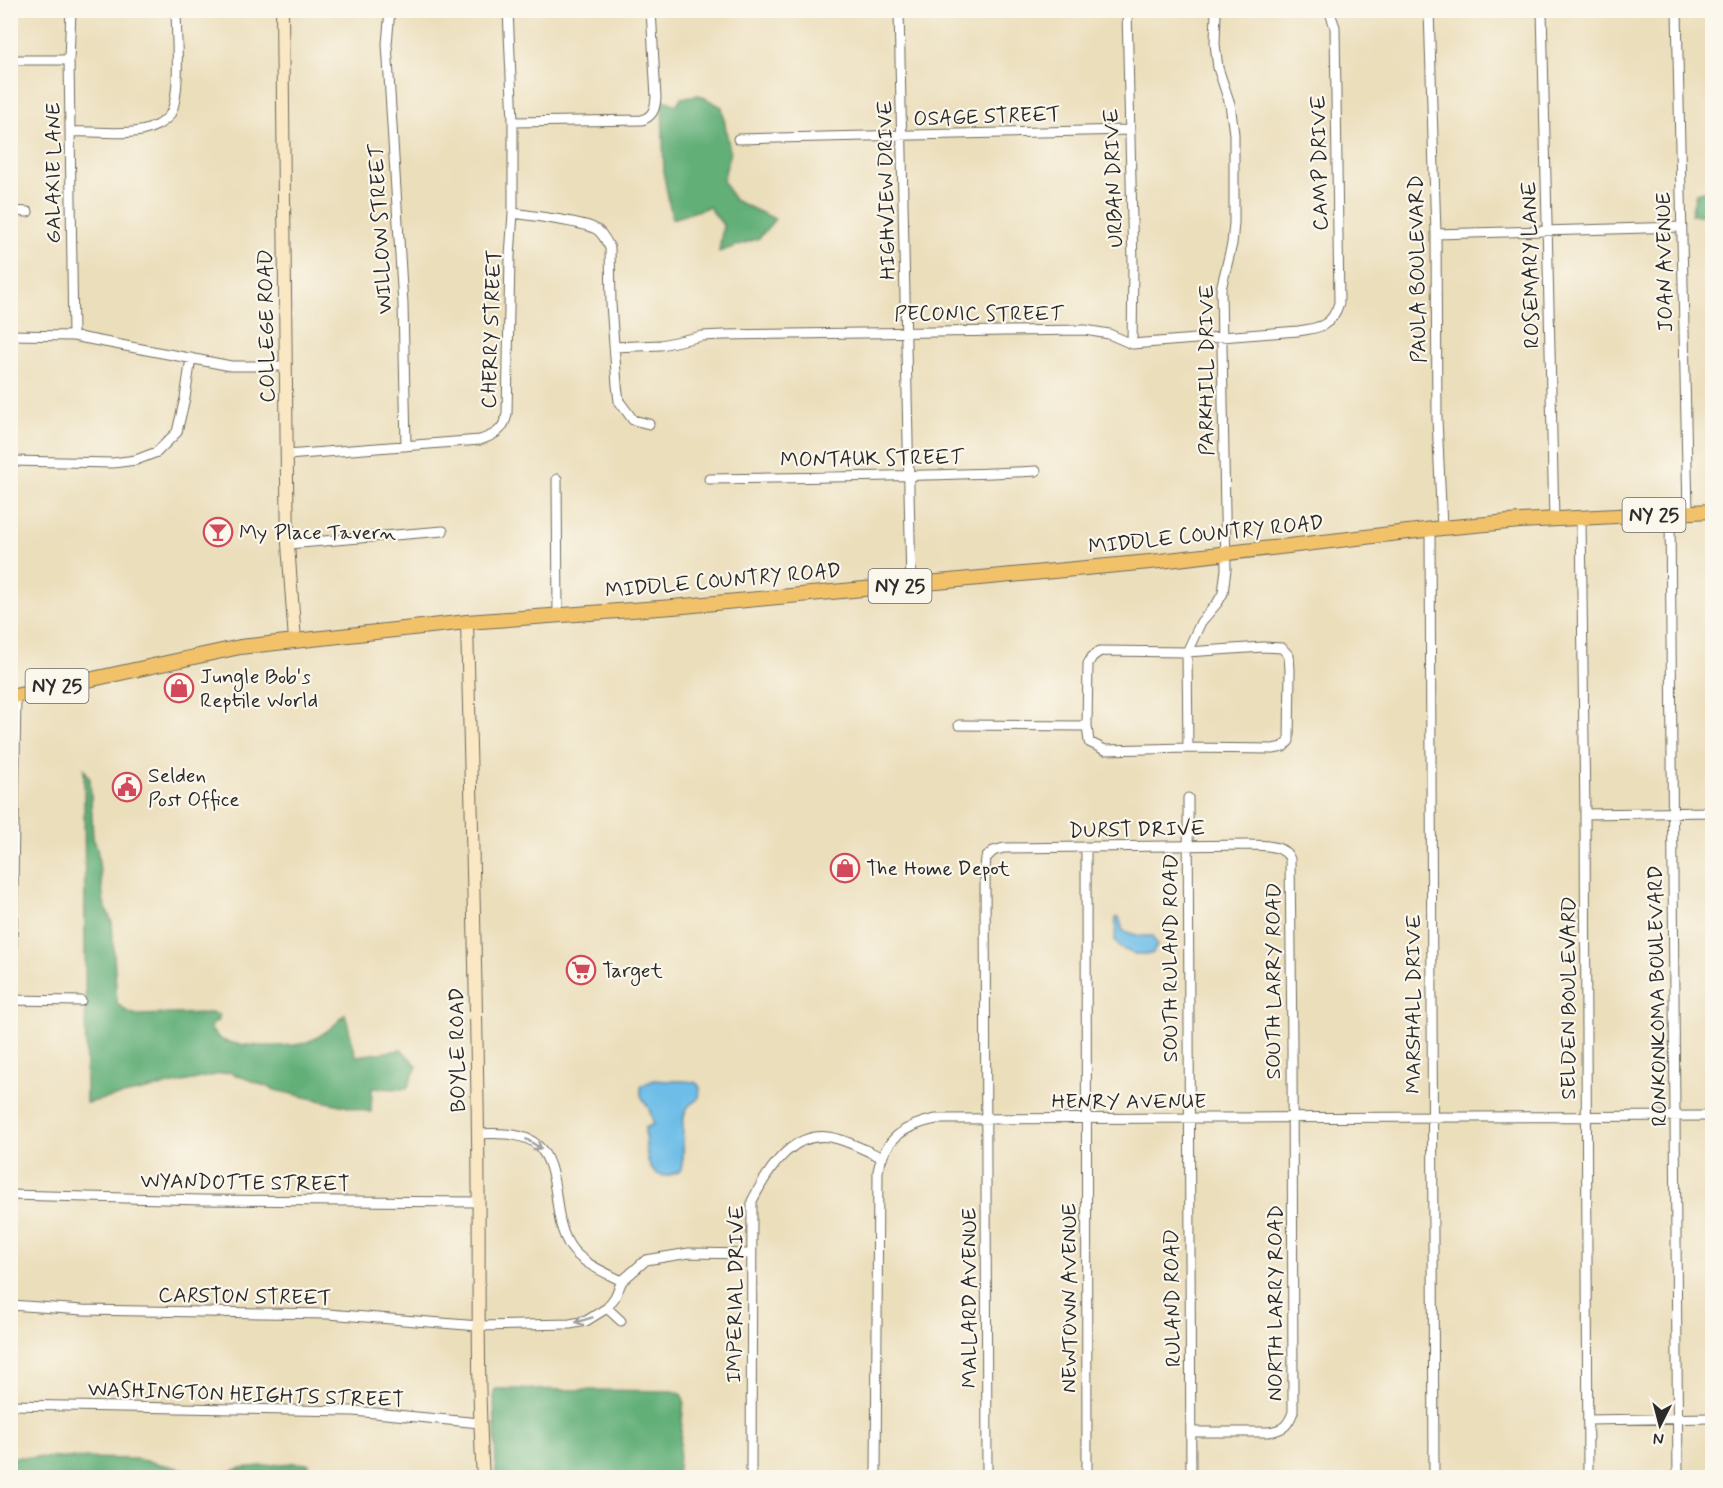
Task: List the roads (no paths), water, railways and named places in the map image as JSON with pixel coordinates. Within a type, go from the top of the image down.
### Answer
[{"type":"main road","name":"NY 25","points":[[1436,529],[1713,511]]},
{"type":"main road","name":"MIDDLE COUNTRY ROAD","points":[[13,696],[237,647],[467,622],[673,607],[1160,561],[1436,529]]},
{"type":"street","name":"GALAXIE LANE","points":[[71,10],[69,60],[72,132],[73,336]]},
{"type":"street","points":[[72,132],[142,130],[159,124],[170,115],[176,102],[176,10]]},
{"type":"street","name":"COLLEGE ROAD","points":[[282,10],[288,544],[294,641]]},
{"type":"street","name":"WILLOW STREET","points":[[390,10],[387,44],[403,304],[406,446]]},
{"type":"street","name":"CHERRY STREET","points":[[287,455],[480,440],[500,431],[506,421],[513,213],[513,122],[508,10]]},
{"type":"street","points":[[513,122],[642,120],[648,118],[655,108],[656,98],[651,10]]},
{"type":"street","name":"HIGHVIEW DRIVE","points":[[899,10],[911,585]]},
{"type":"street","name":"URBAN DRIVE","points":[[1126,10],[1133,264],[1132,344]]},
{"type":"street","name":"PARKHILL DRIVE","points":[[1187,652],[1201,622],[1218,602],[1226,582],[1220,336],[1221,289],[1232,244],[1234,223],[1234,134],[1230,104],[1218,68],[1215,44],[1216,10]]},
{"type":"street","name":"PAULA BOULEVARD","points":[[1429,10],[1436,234],[1436,529]]},
{"type":"street","name":"ROSEMARY LANE","points":[[1542,10],[1554,520]]},
{"type":"street","name":"JOAN AVENUE","points":[[1677,10],[1688,513]]},
{"type":"street","name":"CAMP DRIVE","points":[[1330,11],[1335,27],[1339,303],[1336,314]]},
{"type":"street","points":[[10,60],[69,60]]},
{"type":"street","name":"OSAGE STREET","points":[[738,139],[1128,130]]},
{"type":"street","points":[[10,212],[28,212]]},
{"type":"street","points":[[513,213],[586,226],[598,230],[605,238],[610,248],[611,304],[619,401],[633,420],[649,424]]},
{"type":"street","points":[[1436,234],[1681,227]]},
{"type":"street","name":"PECONIC STREET","points":[[615,347],[662,345],[702,336],[907,331],[1085,330],[1109,334],[1132,344],[1317,328],[1328,323],[1336,314]]},
{"type":"street","points":[[10,335],[73,336],[231,366],[286,366]]},
{"type":"street","points":[[10,461],[113,463],[136,460],[157,452],[177,432],[191,358]]},
{"type":"street","name":"MONTAUK STREET","points":[[709,479],[952,475],[1036,471]]},
{"type":"street","points":[[557,479],[558,615]]},
{"type":"street","name":"RONKONKOMA BOULEVARD","points":[[1670,514],[1678,1478]]},
{"type":"street","name":"SELDEN BOULEVARD","points":[[1581,519],[1585,814],[1588,1478]]},
{"type":"street","name":"MARSHALL DRIVE","points":[[1434,1478],[1432,1118],[1436,529]]},
{"type":"street","points":[[288,544],[443,531]]},
{"type":"street","name":"BOYLE ROAD","points":[[467,622],[473,807],[480,1424],[483,1478]]},
{"type":"street","points":[[1263,647],[1282,648],[1289,656],[1290,741],[1283,747],[1273,749],[1105,750],[1089,742],[1087,726],[1088,664],[1092,657],[1100,651],[1187,652],[1263,647]]},
{"type":"street","points":[[1187,652],[1188,748]]},
{"type":"street","points":[[10,1073],[13,696]]},
{"type":"street","points":[[959,725],[1087,726]]},
{"type":"street","name":"SOUTH RULAND ROAD","points":[[1188,798],[1188,1119]]},
{"type":"street","points":[[1585,814],[1713,812]]},
{"type":"street","name":"DURST DRIVE","points":[[993,851],[1004,848],[1249,845],[1282,849]]},
{"type":"street","name":"NEWTOWN AVENUE","points":[[1086,848],[1088,1478]]},
{"type":"street","name":"SOUTH LARRY ROAD","points":[[1282,849],[1287,852],[1291,868],[1291,1117]]},
{"type":"street","name":"MALLARD AVENUE","points":[[987,1478],[985,869],[986,858],[993,851]]},
{"type":"street","points":[[11,1000],[81,1001]]},
{"type":"street","name":"HENRY AVENUE","points":[[881,1157],[894,1138],[904,1130],[936,1119],[1713,1116]]},
{"type":"street","name":"NORTH LARRY ROAD","points":[[1192,1432],[1268,1432],[1281,1430],[1289,1425],[1293,1412],[1291,1117]]},
{"type":"street","name":"RULAND ROAD","points":[[1188,1119],[1191,1478]]},
{"type":"street","points":[[478,1134],[510,1134],[531,1141],[542,1149],[550,1161],[564,1236],[571,1248],[597,1269],[622,1281]]},
{"type":"street","name":"IMPERIAL DRIVE","points":[[751,1478],[752,1201],[760,1185],[795,1143],[807,1138],[820,1136],[837,1138],[881,1157]]},
{"type":"street","points":[[876,1478],[878,1181],[881,1157]]},
{"type":"street","name":"WYANDOTTE STREET","points":[[10,1195],[202,1200],[479,1202]]},
{"type":"street","points":[[621,1321],[607,1308],[622,1281],[646,1260],[657,1256],[689,1253],[751,1254]]},
{"type":"street","name":"CARSTON STREET","points":[[10,1305],[83,1310],[328,1314],[479,1326],[570,1324],[586,1321],[607,1308]]},
{"type":"street","name":"WASHINGTON HEIGHTS STREET","points":[[10,1405],[354,1411],[480,1424]]},
{"type":"street","points":[[1588,1419],[1713,1418]]},
{"type":"water","points":[[1119,917],[1123,931],[1140,936],[1153,936],[1157,946],[1152,954],[1134,954],[1120,948],[1115,940],[1116,918]]},
{"type":"water","points":[[654,1080],[692,1082],[697,1083],[700,1088],[699,1098],[689,1106],[683,1121],[683,1155],[680,1171],[668,1175],[659,1175],[653,1171],[647,1156],[645,1128],[654,1124],[641,1095],[641,1089],[642,1085]]},
{"type":"place","name":"My Place Tavern","points":[[218,532]]},
{"type":"place","name":"Jungle Bob's Reptile World","points":[[179,688]]},
{"type":"place","name":"Selden Post Office","points":[[127,787]]},
{"type":"place","name":"The Home Depot","points":[[845,868]]},
{"type":"place","name":"Target","points":[[581,970]]}]
